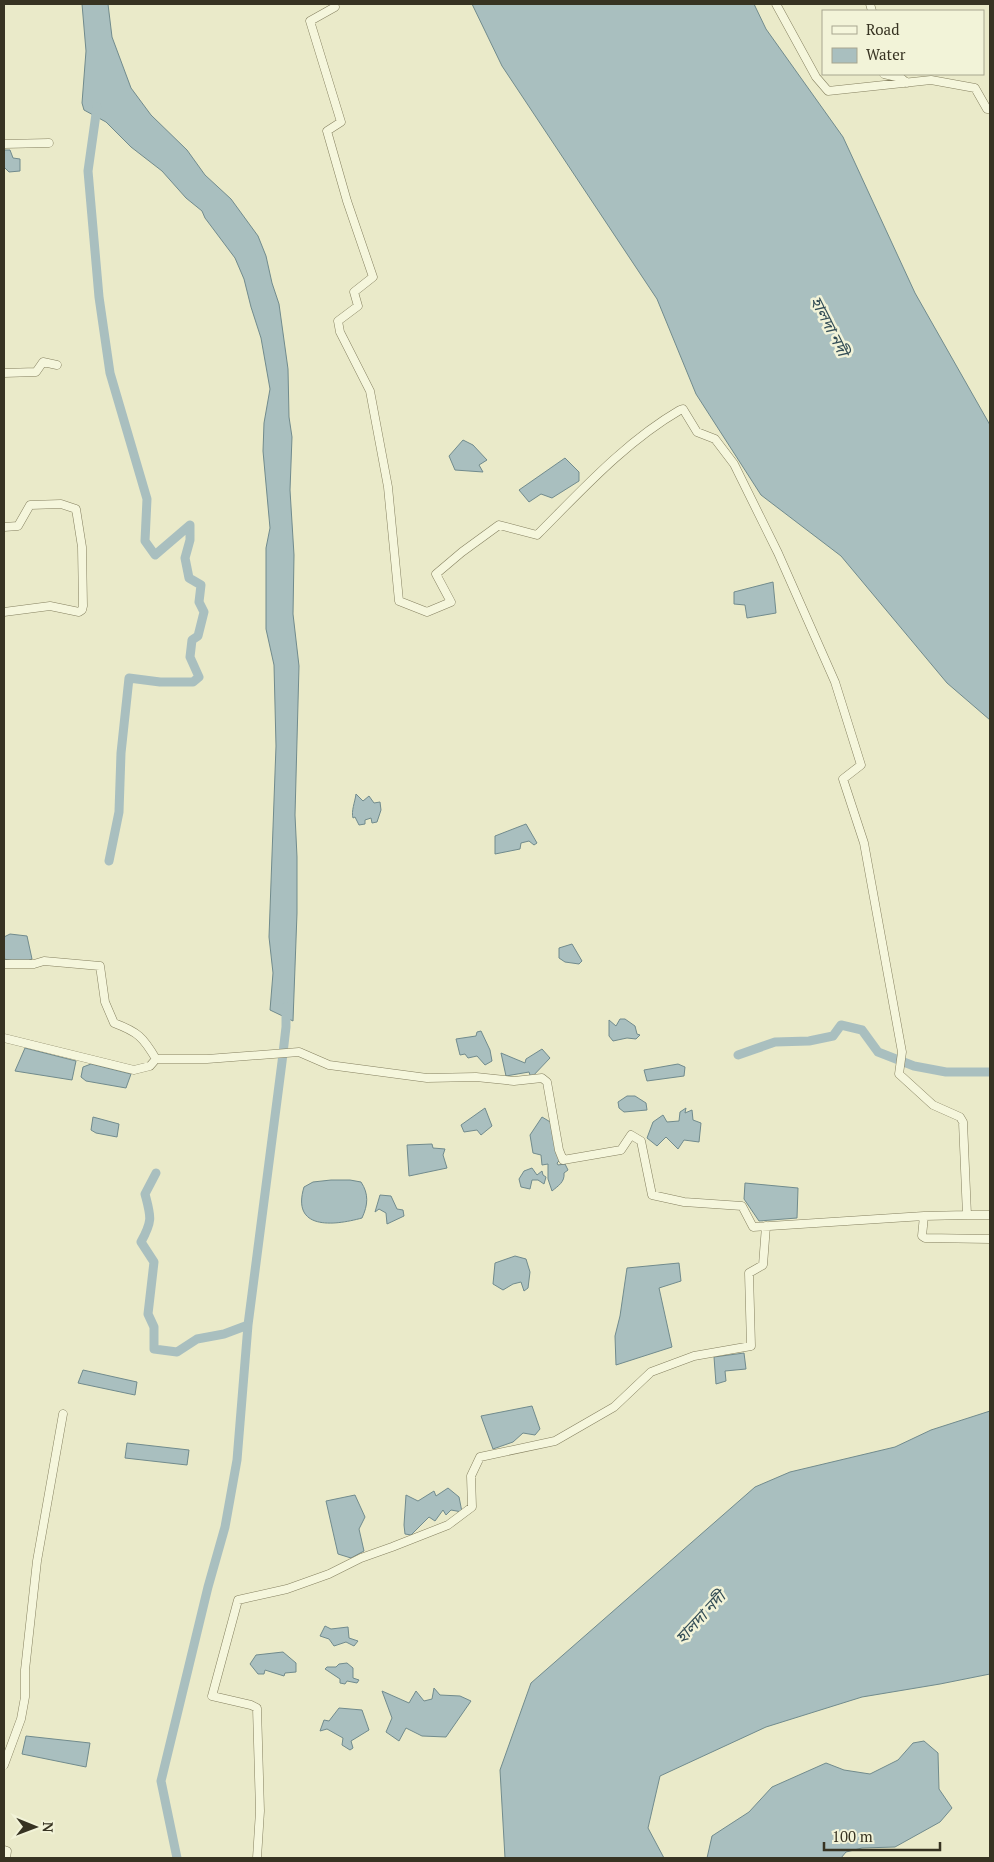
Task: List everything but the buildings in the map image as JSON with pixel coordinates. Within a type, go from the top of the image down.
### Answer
[{"type":"street","points":[[334,4],[335,7],[310,21],[341,122],[327,131],[347,201],[373,277],[354,292],[358,306],[338,321],[340,332],[370,391],[388,487],[399,601],[427,612],[451,602],[436,574],[462,552],[499,525],[537,535],[607,466],[659,422],[683,409],[698,432],[715,439],[734,464],[778,553],[835,682],[861,765],[843,779],[864,843],[902,1052],[899,1074],[933,1105],[960,1117],[963,1122],[967,1215]]},
{"type":"street","points":[[776,4],[816,77],[828,91],[931,80],[975,88],[986,109],[990,109]]},
{"type":"street","points":[[888,75],[901,78],[907,83]]},
{"type":"street","points":[[4,144],[49,143]]},
{"type":"street","points":[[4,373],[36,372],[42,362],[56,365]]},
{"type":"street","points":[[4,527],[18,526],[30,505],[61,504],[76,509],[82,547],[83,606],[79,612],[50,606],[4,612]]},
{"type":"street","points":[[4,964],[34,964],[44,961],[100,966],[105,1002],[114,1023],[127,1028],[145,1040],[156,1059]]},
{"type":"street","points":[[4,1038],[134,1070],[150,1066],[156,1059],[207,1059],[300,1052],[329,1065],[427,1078],[476,1077],[514,1081],[542,1078],[547,1082],[559,1150],[563,1160],[620,1150],[631,1134],[641,1141],[652,1196],[684,1202],[742,1206],[753,1227],[924,1216],[990,1215]]},
{"type":"street","points":[[924,1216],[922,1236],[925,1238],[990,1239]]},
{"type":"street","points":[[257,1858],[260,1811],[257,1708],[212,1696],[238,1600],[287,1589],[304,1583],[329,1574],[361,1558],[392,1548],[448,1525],[472,1508],[471,1476],[480,1457],[555,1441],[614,1407],[651,1372],[694,1356],[751,1346],[748,1273],[763,1265],[766,1226]]},
{"type":"street","points":[[4,1765],[20,1719],[25,1697],[25,1670],[37,1561],[63,1414]]},
{"type":"street","points":[[4,1850],[7,1851],[6,1858]]},
{"type":"water","points":[[82,4],[108,4],[112,37],[131,88],[151,115],[187,150],[205,175],[231,199],[258,236],[266,256],[279,304],[288,369],[289,417],[292,437],[290,490],[294,555],[293,614],[299,666],[295,815],[297,913],[293,1021],[270,1010],[273,973],[269,937],[276,746],[274,665],[266,629],[266,548],[270,528],[263,451],[264,423],[270,389],[261,338],[244,279],[235,258],[205,218],[202,211],[186,198],[162,171],[131,147],[106,122],[84,110],[82,103],[86,51]]},
{"type":"water","name":"হালদা নদী","points":[[472,4],[754,4],[766,29],[843,137],[915,293],[990,425],[990,720],[947,683],[841,556],[761,495],[696,394],[657,299],[502,66]]},
{"type":"water","points":[[4,150],[10,150],[13,158],[20,159],[20,171],[9,172],[4,167]]},
{"type":"water","points":[[463,440],[473,445],[487,460],[479,465],[483,472],[455,470],[449,456]]},
{"type":"water","points":[[565,458],[579,472],[579,481],[552,498],[541,494],[529,502],[519,490]]},
{"type":"water","points":[[773,582],[776,613],[747,618],[745,605],[734,604],[734,592]]},
{"type":"water","points":[[356,794],[363,801],[369,796],[374,803],[380,802],[381,810],[377,822],[372,823],[371,818],[365,820],[365,824],[359,825],[355,817],[353,818]]},
{"type":"water","points":[[526,824],[537,843],[534,845],[529,841],[521,843],[520,849],[495,854],[495,836]]},
{"type":"water","points":[[10,934],[27,936],[32,959],[23,963],[4,959],[4,937]]},
{"type":"water","points":[[572,944],[582,961],[579,964],[565,962],[559,958],[559,948]]},
{"type":"water","points":[[620,1019],[625,1019],[635,1026],[637,1034],[640,1035],[636,1039],[627,1038],[613,1041],[609,1036],[609,1020],[616,1026]]},
{"type":"water","points":[[481,1031],[490,1050],[492,1061],[485,1065],[477,1056],[468,1058],[465,1054],[460,1055],[456,1039],[476,1036],[477,1032]]},
{"type":"water","points":[[25,1048],[76,1061],[72,1080],[15,1071]]},
{"type":"water","points":[[542,1049],[550,1058],[531,1078],[529,1072],[506,1076],[501,1053],[525,1063],[526,1059]]},
{"type":"water","points":[[91,1064],[131,1074],[126,1088],[86,1081],[81,1077],[83,1067]]},
{"type":"water","points":[[678,1064],[685,1067],[684,1076],[647,1081],[644,1070]]},
{"type":"water","points":[[627,1096],[635,1096],[646,1103],[647,1110],[624,1112],[619,1108],[618,1102]]},
{"type":"water","points":[[485,1108],[492,1126],[481,1135],[477,1130],[464,1132],[461,1125]]},
{"type":"water","points":[[686,1108],[685,1113],[692,1110],[693,1120],[701,1123],[699,1142],[684,1140],[678,1149],[666,1137],[657,1146],[647,1138],[653,1122],[663,1115],[667,1122],[679,1121],[680,1112]]},
{"type":"water","points":[[93,1117],[119,1124],[117,1137],[96,1133],[91,1130]]},
{"type":"water","points":[[542,1117],[552,1123],[560,1160],[557,1163],[558,1165],[565,1164],[568,1170],[564,1173],[561,1184],[552,1191],[548,1179],[548,1164],[542,1165],[541,1155],[533,1153],[530,1135]]},
{"type":"water","points":[[432,1144],[433,1148],[445,1149],[443,1155],[447,1168],[409,1176],[407,1145]]},
{"type":"water","points":[[532,1168],[537,1175],[542,1171],[546,1177],[544,1184],[538,1180],[532,1180],[530,1189],[521,1187],[519,1179],[524,1171]]},
{"type":"water","points":[[331,1180],[361,1182],[367,1200],[362,1218],[339,1223],[327,1223],[317,1222],[309,1218],[304,1211],[302,1201],[304,1187],[313,1182]]},
{"type":"water","points":[[745,1183],[798,1188],[797,1218],[759,1221],[744,1199]]},
{"type":"water","points":[[380,1195],[391,1196],[397,1209],[403,1210],[404,1216],[387,1224],[386,1213],[379,1209],[375,1212]]},
{"type":"water","points":[[515,1256],[526,1259],[530,1272],[528,1288],[524,1291],[521,1282],[503,1290],[493,1284],[495,1263]]},
{"type":"water","points":[[679,1263],[681,1281],[659,1288],[672,1347],[616,1365],[615,1336],[627,1268]]},
{"type":"water","points":[[744,1353],[746,1369],[725,1371],[726,1381],[716,1384],[714,1357]]},
{"type":"water","points":[[83,1370],[137,1382],[135,1395],[78,1383]]},
{"type":"water","points":[[532,1406],[540,1429],[535,1435],[523,1433],[513,1442],[493,1449],[481,1416]]},
{"type":"water","name":"হালদা নদী","points":[[990,1411],[990,1674],[862,1697],[766,1727],[660,1776],[648,1828],[664,1858],[505,1858],[500,1770],[531,1683],[755,1487],[790,1472],[895,1447],[931,1430]]},
{"type":"water","points":[[127,1443],[189,1450],[187,1465],[125,1458]]},
{"type":"water","points":[[448,1488],[459,1497],[462,1512],[451,1510],[446,1515],[443,1510],[435,1521],[429,1517],[411,1535],[405,1534],[406,1495],[418,1501],[434,1491],[436,1496]]},
{"type":"water","points":[[355,1495],[365,1517],[359,1529],[364,1551],[351,1558],[338,1554],[326,1501]]},
{"type":"water","points":[[325,1626],[331,1629],[348,1627],[349,1638],[358,1641],[354,1646],[346,1642],[334,1646],[329,1639],[320,1636]]},
{"type":"water","points":[[283,1652],[296,1663],[296,1672],[285,1673],[284,1676],[265,1670],[264,1674],[258,1674],[250,1664],[256,1655]]},
{"type":"water","points":[[347,1663],[353,1668],[353,1678],[359,1680],[357,1683],[347,1681],[345,1684],[340,1683],[340,1679],[325,1669],[327,1667],[336,1667],[339,1664]]},
{"type":"water","points":[[434,1688],[440,1695],[460,1696],[471,1701],[446,1737],[422,1736],[406,1728],[399,1741],[386,1732],[392,1718],[382,1691],[409,1703],[416,1691],[424,1701],[432,1699]]},
{"type":"water","points":[[339,1708],[362,1710],[369,1730],[351,1741],[353,1748],[350,1750],[342,1745],[343,1738],[327,1729],[320,1731],[324,1720],[329,1721]]},
{"type":"water","points":[[26,1736],[90,1743],[86,1767],[22,1754]]},
{"type":"water","points":[[924,1741],[938,1753],[939,1789],[952,1808],[940,1822],[895,1847],[862,1848],[846,1852],[841,1858],[707,1858],[712,1836],[749,1812],[772,1787],[826,1763],[844,1770],[870,1774],[898,1760],[913,1743]]},
{"type":"waterway","points":[[97,107],[88,171],[99,297],[110,373],[147,499],[145,541],[155,555],[190,525],[190,540],[185,558],[189,578],[201,585],[199,602],[204,612],[198,636],[192,640],[190,657],[199,677],[193,682],[160,682],[129,678],[121,753],[119,812],[109,861]]},
{"type":"waterway","points":[[177,1858],[161,1781],[208,1587],[225,1527],[237,1460],[248,1325],[282,1062],[286,1007]]},
{"type":"waterway","points":[[738,1055],[775,1042],[809,1041],[833,1036],[841,1025],[862,1030],[878,1052],[914,1066],[946,1072],[990,1072]]},
{"type":"waterway","points":[[156,1173],[145,1194],[150,1218],[148,1228],[141,1242],[154,1262],[148,1314],[154,1327],[154,1349],[177,1352],[197,1339],[224,1334],[248,1325]]}]
